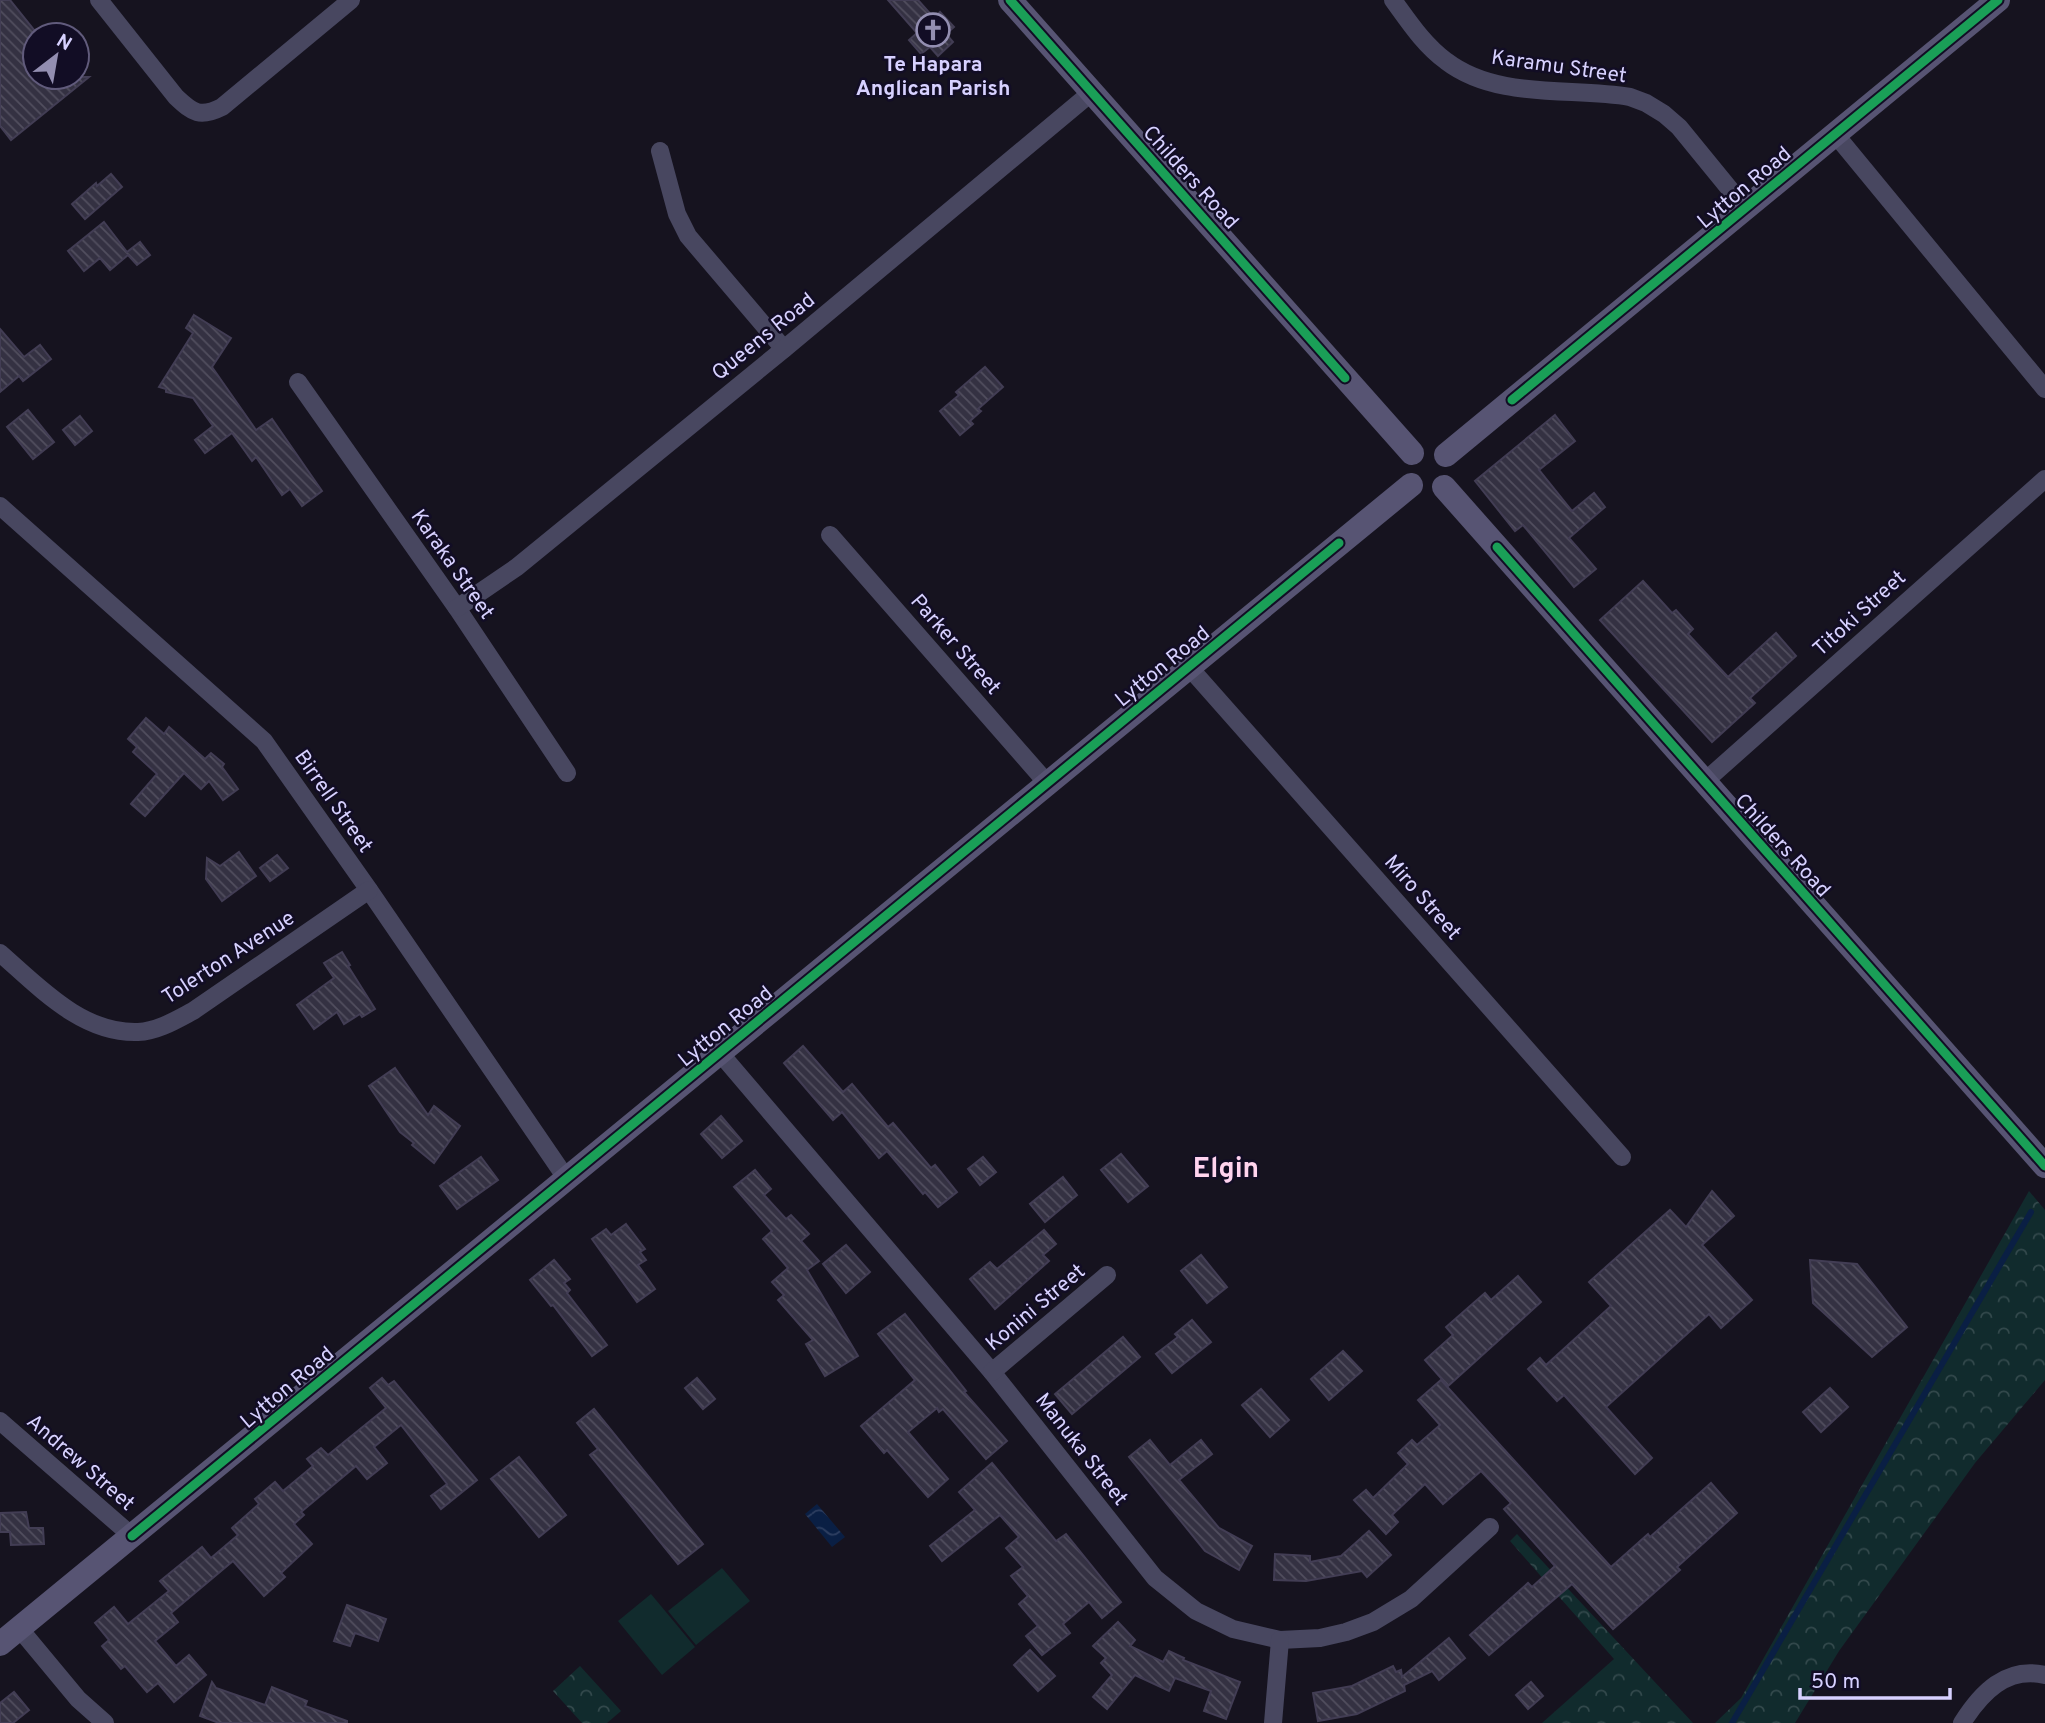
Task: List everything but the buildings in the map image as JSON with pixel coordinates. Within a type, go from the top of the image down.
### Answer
[{"type":"main road","name":"Childers Road","points":[[1010,0],[1412,453]]},
{"type":"main road","name":"Lytton Road","points":[[1446,455],[1998,0]]},
{"type":"main road","points":[[1424,445],[1433,446],[1446,455],[1450,465],[1450,477],[1444,487],[1428,494],[1411,485],[1406,475],[1406,465],[1412,453],[1424,445]]},
{"type":"main road","name":"Lytton Road","points":[[9,1636],[1411,485]]},
{"type":"main road","name":"Childers Road","points":[[1444,487],[2045,1166]]},
{"type":"street","points":[[99,0],[176,97],[199,114],[222,107],[351,0]]},
{"type":"street","name":"Karamu Street","points":[[1393,0],[1428,46],[1469,75],[1518,88],[1630,97],[1646,103],[1679,127],[1746,209]]},
{"type":"street","name":"Queens Road","points":[[457,608],[517,567],[1092,92]]},
{"type":"street","points":[[1835,134],[2045,388]]},
{"type":"street","points":[[660,152],[677,214],[688,236],[784,349]]},
{"type":"street","name":"Karaka Street","points":[[298,382],[457,608],[567,773]]},
{"type":"street","name":"Titoki Street","points":[[1704,782],[2045,479]]},
{"type":"street","name":"Birrell Street","points":[[0,506],[264,741],[566,1178]]},
{"type":"street","name":"Parker Street","points":[[830,535],[1047,783]]},
{"type":"street","name":"Miro Street","points":[[1189,667],[1622,1157]]},
{"type":"street","name":"Tolerton Avenue","points":[[0,953],[53,999],[82,1018],[108,1028],[138,1032],[163,1026],[193,1011],[369,890]]},
{"type":"street","name":"Manuka Street","points":[[720,1053],[992,1373],[1155,1578],[1196,1611],[1233,1629],[1280,1640],[1320,1638],[1346,1632],[1373,1622],[1411,1599],[1490,1527]]},
{"type":"street","name":"Konini Street","points":[[992,1373],[1107,1275]]},
{"type":"street","name":"Andrew Street","points":[[0,1421],[132,1536]]},
{"type":"street","points":[[9,1636],[105,1723]]},
{"type":"street","points":[[1273,1723],[1280,1640]]},
{"type":"street","points":[[1962,1723],[1974,1705],[1995,1684],[2024,1673],[2045,1675]]},
{"type":"green space","points":[[2029,1191],[2045,1210],[2045,1380],[1975,1463],[1839,1651],[1795,1723],[1715,1723],[1741,1698]]},
{"type":"green space","points":[[1517,1534],[1693,1723],[1542,1723],[1614,1659],[1510,1541]]},
{"type":"green space","points":[[722,1568],[750,1601],[696,1645],[668,1611]]},
{"type":"green space","points":[[651,1594],[695,1647],[662,1675],[618,1621]]},
{"type":"green space","points":[[580,1666],[621,1711],[607,1723],[582,1723],[553,1691]]},
{"type":"water","points":[[817,1504],[845,1537],[832,1547],[805,1514]]},
{"type":"waterway","points":[[1732,1723],[2031,1212]]},
{"type":"cycle path","points":[[1010,0],[1345,378]]},
{"type":"cycle path","points":[[1512,400],[1998,0]]},
{"type":"cycle path","points":[[132,1536],[1339,543]]},
{"type":"cycle path","points":[[1497,547],[2045,1166]]},
{"type":"place","name":"Te Hapara Anglican Parish","points":[[933,30]]},
{"type":"district","name":"Elgin","points":[[1226,1167]]}]
